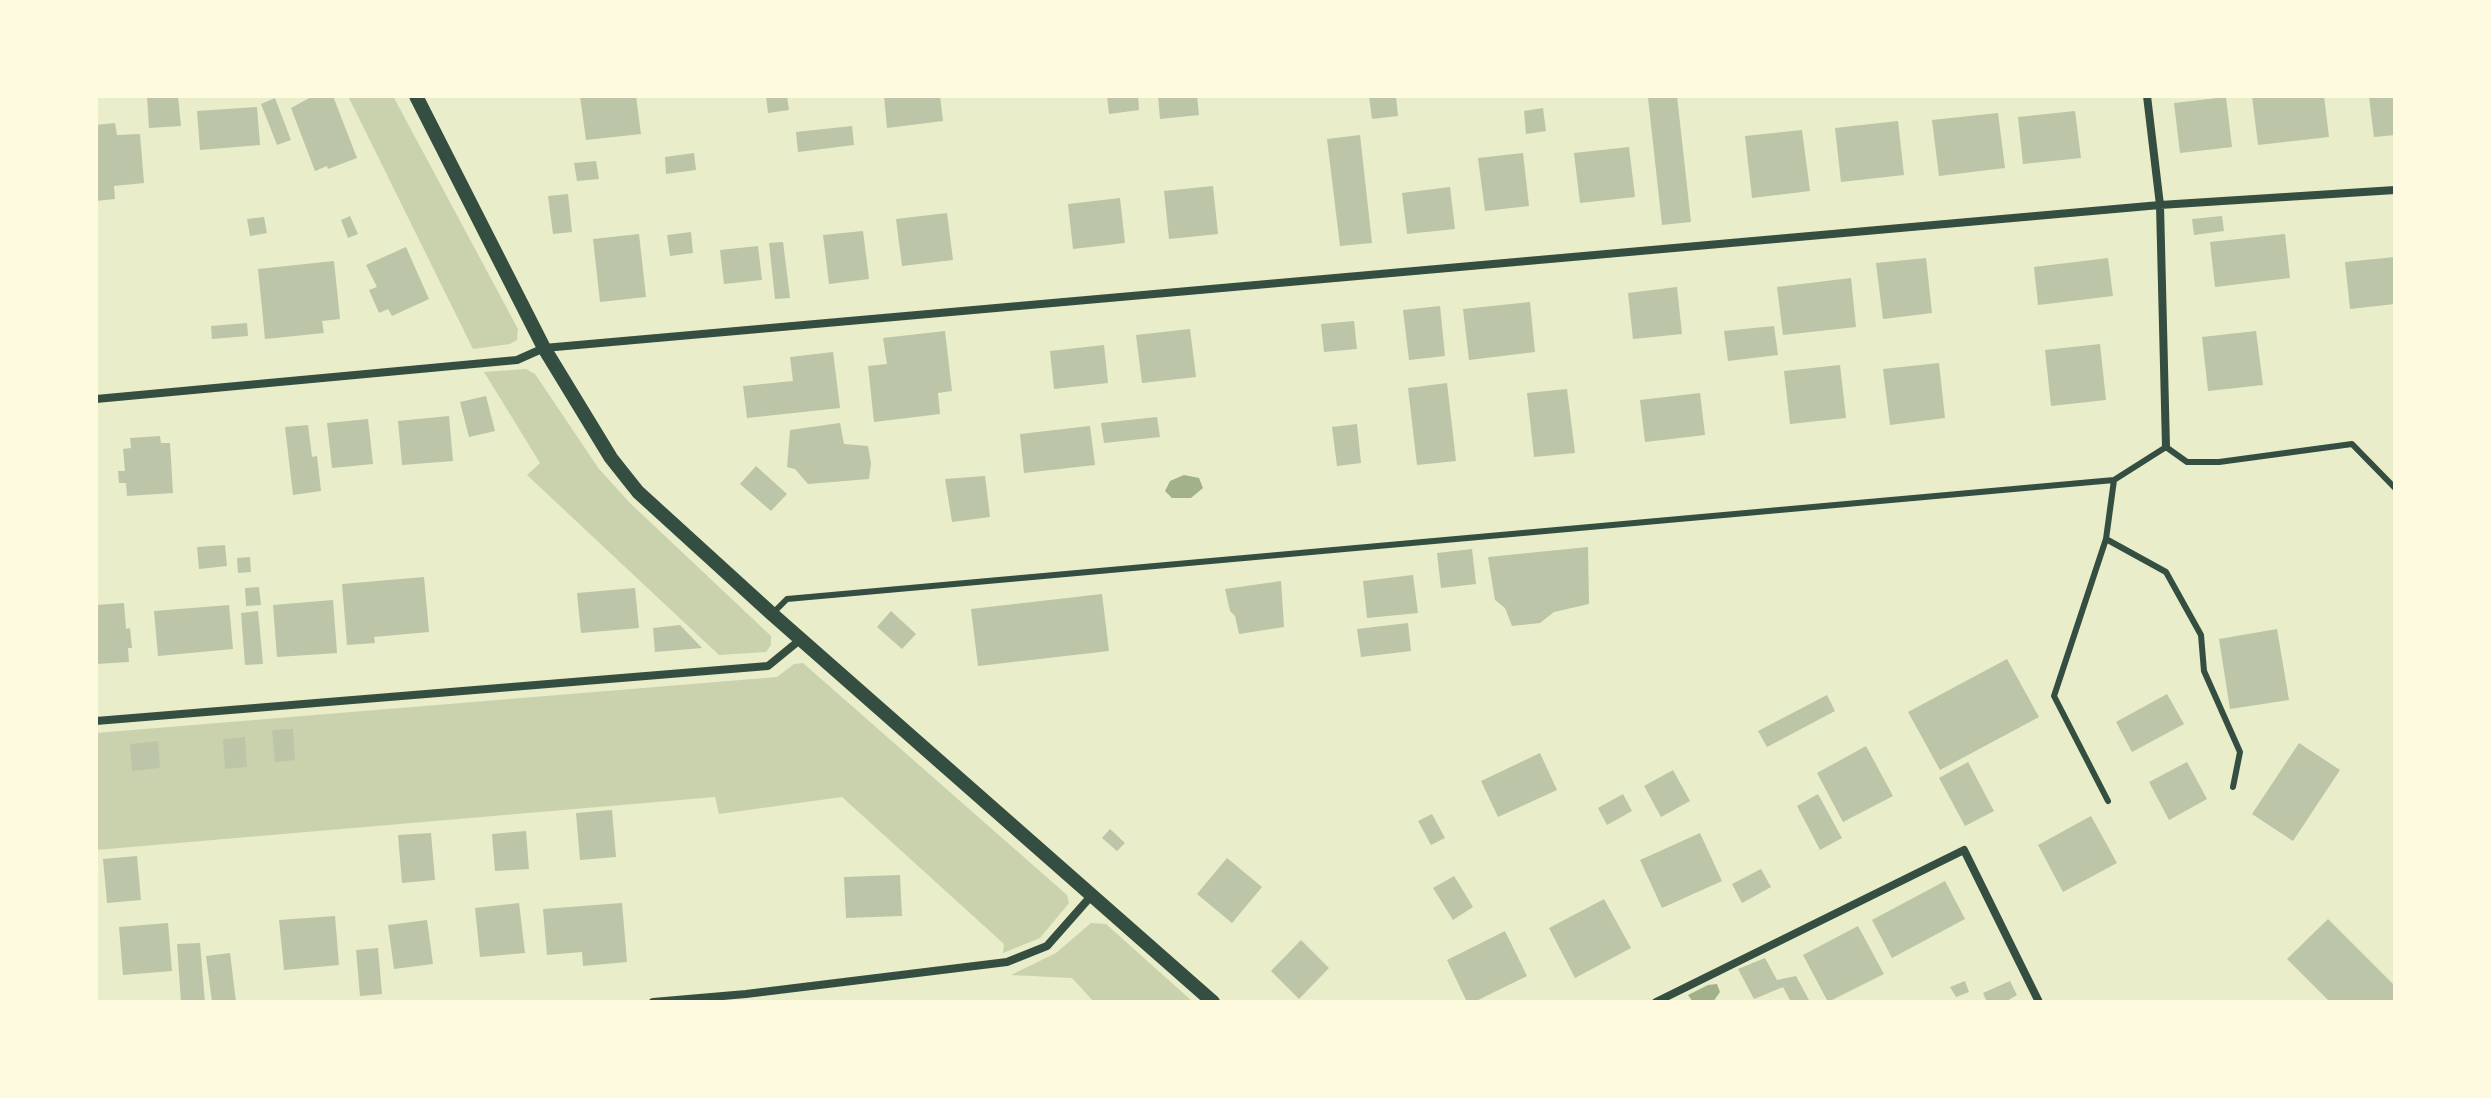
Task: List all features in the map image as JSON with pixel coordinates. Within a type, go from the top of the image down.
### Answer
[{"type":"street","points":[[416,96],[544,348],[611,458],[638,492],[1213,1002]]},
{"type":"street","points":[[2147,96],[2160,205],[2166,447]]},
{"type":"street","points":[[96,399],[517,360],[544,348],[2160,205],[2395,190]]},
{"type":"street","points":[[96,721],[768,666],[801,639]]},
{"type":"street","points":[[1656,1002],[1964,850],[2039,1002]]},
{"type":"street","points":[[653,1002],[746,994],[1007,962],[1047,946],[1092,895]]},
{"type":"lane","points":[[772,614],[787,599],[2114,480],[2166,447],[2187,462],[2219,462],[2352,444],[2395,488]]},
{"type":"lane","points":[[2108,801],[2054,696],[2106,539],[2114,480]]},
{"type":"lane","points":[[2106,539],[2166,572],[2201,635],[2204,671],[2240,752],[2233,787]]},
{"type":"shaded area","points":[[348,96],[393,96],[518,329],[517,340],[510,344],[473,349]]},
{"type":"shaded area","points":[[526,369],[535,374],[599,469],[630,503],[771,636],[771,645],[766,652],[719,655],[527,475],[540,463],[484,372]]},
{"type":"shaded area","points":[[1184,475],[1199,478],[1203,488],[1191,498],[1172,498],[1165,491],[1170,481]]},
{"type":"shaded area","points":[[803,663],[1067,895],[1069,903],[1040,938],[1003,953],[1004,944],[842,797],[719,814],[715,797],[96,850],[96,733],[777,677],[794,664]]},
{"type":"shaded area","points":[[1091,923],[1106,924],[1193,1002],[1094,1002],[1072,978],[1011,975],[1056,953]]},
{"type":"shaded area","points":[[1717,984],[1720,992],[1713,1002],[1693,1002],[1688,995],[1708,985]]},
{"type":"building","points":[[147,96],[178,96],[181,126],[149,128]]},
{"type":"building","points":[[313,96],[333,96],[357,158],[315,171],[291,108]]},
{"type":"building","points":[[580,96],[636,96],[641,134],[586,140]]},
{"type":"building","points":[[766,96],[787,96],[789,110],[768,113]]},
{"type":"building","points":[[884,96],[940,96],[943,121],[887,128]]},
{"type":"building","points":[[1107,96],[1138,96],[1139,110],[1109,114]]},
{"type":"building","points":[[1158,96],[1197,96],[1199,115],[1160,119]]},
{"type":"building","points":[[1369,96],[1396,96],[1398,116],[1372,119]]},
{"type":"building","points":[[1677,96],[1691,222],[1662,225],[1648,98]]},
{"type":"building","points":[[2252,96],[2324,96],[2329,137],[2258,145]]},
{"type":"building","points":[[2395,96],[2395,135],[2374,137],[2369,97]]},
{"type":"building","points":[[2226,97],[2232,147],[2180,153],[2174,103]]},
{"type":"building","points":[[275,98],[291,140],[277,145],[261,104]]},
{"type":"building","points":[[257,107],[260,145],[200,150],[197,111]]},
{"type":"building","points":[[1543,108],[1546,131],[1526,134],[1524,111]]},
{"type":"building","points":[[2075,111],[2081,158],[2023,164],[2018,117]]},
{"type":"building","points":[[1998,113],[2005,168],[1939,176],[1932,120]]},
{"type":"building","points":[[1898,121],[1904,175],[1841,182],[1835,128]]},
{"type":"building","points":[[115,123],[117,135],[140,134],[144,183],[114,186],[115,199],[96,201],[96,125]]},
{"type":"building","points":[[852,126],[854,145],[798,152],[796,132]]},
{"type":"building","points":[[1802,130],[1810,191],[1752,198],[1745,136]]},
{"type":"building","points":[[1360,135],[1372,243],[1340,246],[1327,139]]},
{"type":"building","points":[[1629,147],[1635,197],[1580,203],[1574,153]]},
{"type":"building","points":[[694,153],[696,170],[666,174],[665,157]]},
{"type":"building","points":[[1523,153],[1529,206],[1485,211],[1478,158]]},
{"type":"building","points":[[596,161],[599,179],[577,181],[574,163]]},
{"type":"building","points":[[1213,186],[1218,234],[1169,239],[1164,191]]},
{"type":"building","points":[[1450,187],[1455,229],[1407,234],[1402,193]]},
{"type":"building","points":[[568,194],[572,232],[553,234],[548,196]]},
{"type":"building","points":[[1120,198],[1125,243],[1073,249],[1068,204]]},
{"type":"building","points":[[947,213],[953,260],[902,266],[896,219]]},
{"type":"building","points":[[350,216],[358,234],[348,238],[341,220]]},
{"type":"building","points":[[2222,216],[2224,231],[2194,235],[2192,219]]},
{"type":"building","points":[[264,217],[267,233],[250,236],[247,219]]},
{"type":"building","points":[[863,231],[869,279],[829,284],[823,235]]},
{"type":"building","points":[[691,232],[693,253],[670,256],[667,235]]},
{"type":"building","points":[[639,234],[646,297],[600,302],[593,239]]},
{"type":"building","points":[[2285,234],[2290,278],[2215,287],[2210,242]]},
{"type":"building","points":[[783,242],[790,298],[775,299],[769,243]]},
{"type":"building","points":[[758,246],[762,280],[724,284],[720,250]]},
{"type":"building","points":[[406,247],[429,299],[392,316],[388,309],[379,313],[369,290],[377,287],[366,265]]},
{"type":"building","points":[[2395,257],[2395,304],[2350,309],[2345,262]]},
{"type":"building","points":[[1926,258],[1932,313],[1883,319],[1876,263]]},
{"type":"building","points":[[2108,258],[2113,296],[2038,305],[2034,267]]},
{"type":"building","points":[[334,261],[340,319],[322,321],[324,333],[265,339],[258,269]]},
{"type":"building","points":[[1851,278],[1856,327],[1783,335],[1777,287]]},
{"type":"building","points":[[1677,287],[1682,334],[1633,339],[1628,293]]},
{"type":"building","points":[[1530,302],[1535,352],[1469,360],[1463,309]]},
{"type":"building","points":[[1440,306],[1445,356],[1409,360],[1403,310]]},
{"type":"building","points":[[1354,321],[1357,349],[1324,352],[1321,324]]},
{"type":"building","points":[[247,323],[248,336],[212,339],[211,326]]},
{"type":"building","points":[[1774,326],[1778,355],[1728,361],[1724,331]]},
{"type":"building","points":[[1190,329],[1196,377],[1142,383],[1136,335]]},
{"type":"building","points":[[945,331],[952,391],[938,393],[940,414],[874,422],[868,366],[887,364],[883,338]]},
{"type":"building","points":[[2256,331],[2263,385],[2208,391],[2202,337]]},
{"type":"building","points":[[2100,344],[2106,400],[2051,406],[2045,350]]},
{"type":"building","points":[[1104,345],[1108,383],[1054,389],[1050,351]]},
{"type":"building","points":[[833,352],[840,408],[747,418],[743,386],[793,381],[790,357]]},
{"type":"building","points":[[1939,363],[1945,418],[1890,425],[1883,369]]},
{"type":"building","points":[[1840,365],[1846,418],[1790,424],[1784,371]]},
{"type":"building","points":[[1447,383],[1456,461],[1417,465],[1408,388]]},
{"type":"building","points":[[1567,389],[1575,453],[1534,457],[1527,393]]},
{"type":"building","points":[[1700,393],[1705,435],[1645,442],[1640,400]]},
{"type":"building","points":[[486,396],[495,431],[469,437],[460,402]]},
{"type":"building","points":[[449,416],[453,461],[402,465],[398,421]]},
{"type":"building","points":[[1157,417],[1160,437],[1104,443],[1101,423]]},
{"type":"building","points":[[368,419],[373,464],[332,468],[327,423]]},
{"type":"building","points":[[840,423],[844,444],[868,446],[871,463],[869,479],[808,484],[795,469],[787,467],[790,430]]},
{"type":"building","points":[[1357,424],[1361,463],[1337,466],[1332,427]]},
{"type":"building","points":[[308,425],[312,457],[317,456],[321,491],[293,495],[285,427]]},
{"type":"building","points":[[1090,426],[1095,465],[1024,473],[1020,434]]},
{"type":"building","points":[[160,436],[161,443],[170,443],[173,493],[127,496],[126,483],[119,483],[118,471],[125,471],[123,449],[131,448],[130,438]]},
{"type":"building","points":[[756,466],[787,494],[771,511],[740,484]]},
{"type":"building","points":[[985,476],[990,517],[952,522],[945,479]]},
{"type":"building","points":[[225,545],[227,566],[199,569],[197,547]]},
{"type":"building","points":[[1588,547],[1589,604],[1554,612],[1540,623],[1512,626],[1505,608],[1495,600],[1488,557]]},
{"type":"building","points":[[1472,549],[1476,584],[1441,588],[1437,553]]},
{"type":"building","points":[[250,557],[251,572],[238,573],[237,558]]},
{"type":"building","points":[[1413,575],[1418,613],[1367,618],[1363,581]]},
{"type":"building","points":[[424,577],[429,632],[374,637],[375,643],[347,645],[342,584]]},
{"type":"building","points":[[1281,581],[1284,627],[1239,634],[1225,589]]},
{"type":"building","points":[[259,587],[261,605],[246,606],[245,588]]},
{"type":"building","points":[[635,588],[639,628],[581,633],[577,593]]},
{"type":"building","points":[[1102,594],[1109,651],[978,666],[971,609]]},
{"type":"building","points":[[333,600],[337,653],[277,657],[273,605]]},
{"type":"building","points":[[124,603],[126,629],[130,628],[132,648],[128,648],[129,662],[96,664],[96,605]]},
{"type":"building","points":[[229,605],[233,649],[158,656],[154,611]]},
{"type":"building","points":[[258,611],[263,664],[245,665],[241,613]]},
{"type":"building","points":[[891,611],[916,634],[902,649],[877,627]]},
{"type":"building","points":[[1408,623],[1411,651],[1361,657],[1357,629]]},
{"type":"building","points":[[680,625],[702,648],[655,652],[653,628]]},
{"type":"building","points":[[2277,629],[2289,700],[2230,709],[2219,639]]},
{"type":"building","points":[[2007,659],[2039,717],[1940,770],[1908,712]]},
{"type":"building","points":[[2167,694],[2184,724],[2132,752],[2116,722]]},
{"type":"building","points":[[1827,695],[1835,711],[1767,747],[1758,731]]},
{"type":"building","points":[[293,729],[295,760],[275,762],[272,730]]},
{"type":"building","points":[[245,737],[247,767],[225,769],[223,739]]},
{"type":"building","points":[[158,741],[160,768],[132,771],[130,744]]},
{"type":"building","points":[[2299,743],[2340,770],[2293,841],[2252,814]]},
{"type":"building","points":[[1866,746],[1893,796],[1843,822],[1817,773]]},
{"type":"building","points":[[1540,753],[1557,790],[1498,817],[1481,781]]},
{"type":"building","points":[[1968,762],[1994,811],[1965,826],[1939,778]]},
{"type":"building","points":[[2187,762],[2207,799],[2169,820],[2149,782]]},
{"type":"building","points":[[1673,770],[1690,801],[1661,817],[1644,786]]},
{"type":"building","points":[[1623,794],[1632,811],[1607,825],[1598,808]]},
{"type":"building","points":[[1818,794],[1842,838],[1820,850],[1797,806]]},
{"type":"building","points":[[612,810],[616,857],[580,860],[576,813]]},
{"type":"building","points":[[1432,814],[1445,838],[1431,845],[1418,821]]},
{"type":"building","points":[[2091,816],[2117,863],[2063,892],[2038,845]]},
{"type":"building","points":[[1110,829],[1125,843],[1117,851],[1102,838]]},
{"type":"building","points":[[526,831],[529,869],[495,871],[492,834]]},
{"type":"building","points":[[431,833],[435,880],[402,883],[398,835]]},
{"type":"building","points":[[1700,833],[1722,881],[1662,908],[1640,860]]},
{"type":"building","points":[[137,856],[141,900],[107,903],[103,859]]},
{"type":"building","points":[[1227,858],[1262,887],[1232,923],[1197,894]]},
{"type":"building","points":[[1761,869],[1771,887],[1742,903],[1732,884]]},
{"type":"building","points":[[900,875],[902,916],[846,918],[844,877]]},
{"type":"building","points":[[1454,876],[1473,907],[1453,920],[1433,888]]},
{"type":"building","points":[[1945,881],[1965,919],[1892,958],[1872,920]]},
{"type":"building","points":[[1604,899],[1631,948],[1575,978],[1549,928]]},
{"type":"building","points":[[519,903],[525,953],[480,957],[475,908]]},
{"type":"building","points":[[622,903],[627,962],[583,966],[582,952],[547,955],[543,909]]},
{"type":"building","points":[[335,916],[339,965],[284,970],[279,920]]},
{"type":"building","points":[[2328,919],[2395,986],[2395,1002],[2330,1002],[2287,959]]},
{"type":"building","points":[[427,920],[433,964],[394,969],[388,925]]},
{"type":"building","points":[[168,923],[172,971],[123,975],[119,927]]},
{"type":"building","points":[[1858,926],[1884,974],[1828,1002],[1803,955]]},
{"type":"building","points":[[1505,931],[1527,976],[1474,1002],[1467,1002],[1447,960]]},
{"type":"building","points":[[1301,940],[1329,968],[1299,999],[1271,971]]},
{"type":"building","points":[[200,943],[205,1002],[181,1002],[177,944]]},
{"type":"building","points":[[378,948],[382,994],[360,996],[356,950]]},
{"type":"building","points":[[230,953],[236,1002],[212,1002],[206,956]]},
{"type":"building","points":[[1765,958],[1777,980],[1796,976],[1810,1002],[1791,1002],[1783,987],[1754,999],[1738,969]]},
{"type":"building","points":[[1965,981],[1969,992],[1956,997],[1950,987]]},
{"type":"building","points":[[2010,981],[2017,995],[2005,1002],[1987,1002],[1983,993]]}]
